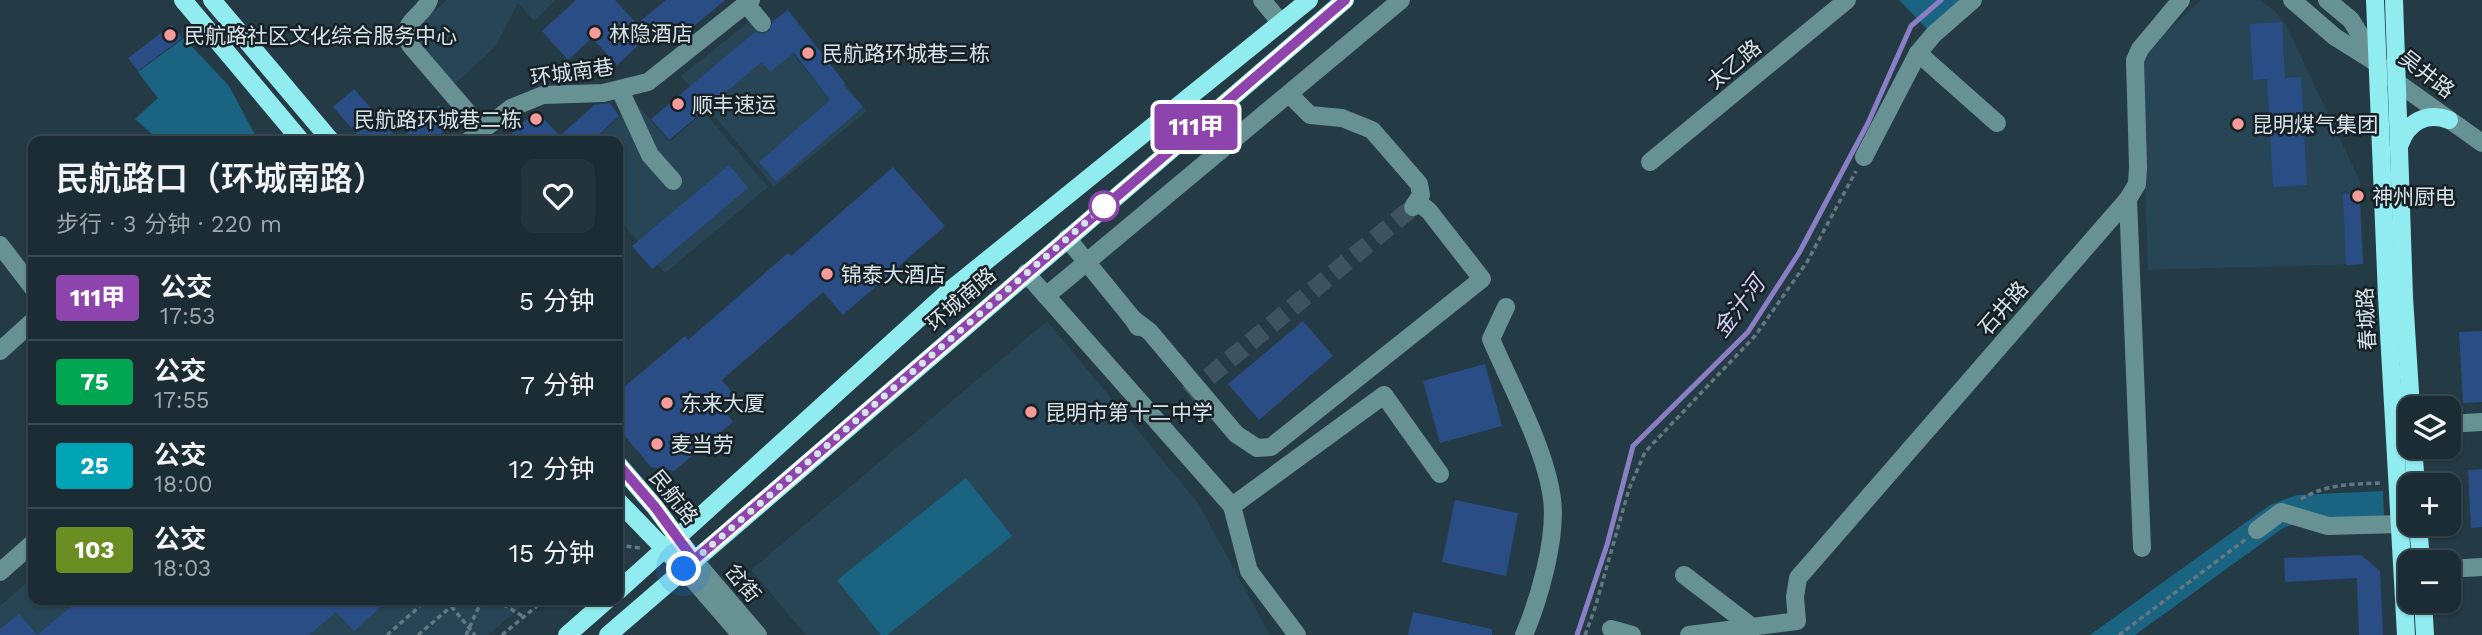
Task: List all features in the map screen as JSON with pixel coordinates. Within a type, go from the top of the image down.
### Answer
[{"type":"main road","points":[[183,0],[297,136]]},
{"type":"main road","points":[[212,0],[326,136]]},
{"type":"main road","name":"环城南路","points":[[623,587],[949,291],[1308,0]]},
{"type":"main road","name":"环城南路","points":[[608,635],[1345,0]]},
{"type":"main road","name":"春城路","points":[[2375,0],[2398,495]]},
{"type":"main road","name":"春城路","points":[[2395,0],[2404,298],[2410,396]]},
{"type":"main road","points":[[2400,144],[2406,130],[2418,120],[2433,116],[2449,120]]},
{"type":"main road","name":"民航路","points":[[623,471],[672,544],[689,564]]},
{"type":"main road","name":"民航路","points":[[623,505],[672,544]]},
{"type":"main road","name":"春城路","points":[[2401,536],[2406,635]]},
{"type":"main road","points":[[567,635],[601,605]]},
{"type":"main road","points":[[2424,613],[2425,635]]},
{"type":"street","points":[[429,0],[427,7],[406,30],[406,37],[482,129]]},
{"type":"street","points":[[1262,0],[1281,23]]},
{"type":"street","points":[[1046,296],[1401,0]]},
{"type":"street","name":"太乙路","points":[[1650,162],[1847,0]]},
{"type":"street","points":[[1864,157],[1918,53],[1934,34],[1973,0]]},
{"type":"street","name":"石井路","points":[[1752,626],[1797,621],[1795,597],[1798,578],[2128,199],[2137,184],[2138,167],[2135,60],[2140,49],[2181,0]]},
{"type":"street","name":"吴井路","points":[[2292,0],[2335,37],[2378,64],[2398,83],[2482,144]]},
{"type":"street","name":"吴井路","points":[[2327,0],[2351,20],[2378,64]]},
{"type":"street","points":[[749,2],[762,23]]},
{"type":"street","name":"环城南巷","points":[[474,136],[511,108],[542,95],[603,93],[648,82],[749,2]]},
{"type":"street","points":[[1918,53],[1997,123]]},
{"type":"street","points":[[620,90],[650,155],[673,181]]},
{"type":"street","points":[[1067,238],[1133,318],[1150,332],[1236,434],[1258,448],[1271,447],[1482,279],[1430,211],[1415,205],[1421,195],[1419,184],[1372,130],[1342,118],[1310,115],[1289,94]]},
{"type":"street","points":[[2128,199],[2142,548]]},
{"type":"street","points":[[0,245],[28,281]]},
{"type":"street","points":[[1026,273],[1232,506],[1249,570],[1297,635]]},
{"type":"street","points":[[1506,307],[1491,339],[1531,432],[1553,501],[1545,569],[1524,635]]},
{"type":"street","points":[[1133,318],[1147,346],[1188,394]]},
{"type":"street","points":[[0,352],[28,326]]},
{"type":"street","points":[[1232,506],[1384,395],[1440,474]]},
{"type":"street","points":[[2461,423],[2482,422]]},
{"type":"street","points":[[2257,530],[2281,512],[2328,526],[2398,524]]},
{"type":"street","points":[[0,572],[28,547]]},
{"type":"street","name":"岔街","points":[[689,564],[741,635]]},
{"type":"street","name":"岔街","points":[[689,564],[758,635]]},
{"type":"street","points":[[2461,568],[2482,567]]},
{"type":"street","points":[[1684,575],[1752,626]]},
{"type":"street","points":[[1689,635],[1752,626]]},
{"type":"street","points":[[1611,629],[1632,635]]},
{"type":"path","points":[[1585,635],[1629,489],[1645,452],[1755,336],[1807,262],[1864,157]]},
{"type":"path","points":[[2281,512],[2311,493],[2333,486],[2397,481]]},
{"type":"path","points":[[2119,635],[2257,530]]},
{"type":"path","points":[[387,635],[421,605]]},
{"type":"path","points":[[418,635],[453,605]]},
{"type":"path","points":[[466,635],[480,605]]},
{"type":"path","points":[[504,605],[524,617]]},
{"type":"path","points":[[502,635],[538,605]]},
{"type":"path","points":[[451,607],[475,635]]},
{"type":"shaded area","points":[[447,0],[555,0],[534,21],[518,3],[495,47],[455,84],[415,42],[414,29]]},
{"type":"shaded area","points":[[1899,0],[1962,0],[1927,29]]},
{"type":"shaded area","name":"昆明煤气集团","points":[[2201,0],[2260,0],[2275,11],[2286,25],[2360,181],[2363,264],[2148,270],[2141,67],[2155,42]]},
{"type":"shaded area","points":[[760,13],[827,96],[844,83],[867,111],[774,187],[681,76]]},
{"type":"shaded area","points":[[184,38],[229,86],[256,136],[154,136],[135,119],[158,98],[138,72]]},
{"type":"shaded area","points":[[635,102],[669,142],[704,112],[768,187],[665,273],[623,224],[623,136],[599,136]]},
{"type":"shaded area","name":"昆明市第十二中学","points":[[1047,321],[1198,503],[1270,635],[806,635],[751,570]]},
{"type":"shaded area","points":[[966,478],[1012,536],[887,635],[881,635],[837,580]]},
{"type":"shaded area","points":[[2383,491],[2384,517],[2302,521],[2283,528],[2135,635],[2090,635],[2270,505],[2297,495]]},
{"type":"shaded area","points":[[28,581],[28,605],[523,605],[488,635],[0,635],[0,606]]},
{"type":"building","name":"林隐酒店","points":[[576,0],[615,0],[637,24],[666,0],[725,0],[676,41],[661,24],[617,65],[592,38],[568,60],[542,31]]},
{"type":"building","points":[[788,10],[845,83],[843,85],[863,107],[776,182],[759,162],[830,100],[794,53],[770,72],[762,62],[669,140],[651,119],[755,32],[769,32],[773,21]]},
{"type":"building","points":[[2282,22],[2285,78],[2301,77],[2307,185],[2273,187],[2267,79],[2253,80],[2250,24]]},
{"type":"building","points":[[172,25],[182,38],[138,71],[128,58]]},
{"type":"building","points":[[354,89],[395,136],[359,136],[333,107]]},
{"type":"building","points":[[610,103],[619,116],[597,136],[560,136],[594,105]]},
{"type":"building","points":[[439,105],[454,122],[439,136],[404,136]]},
{"type":"building","points":[[536,111],[560,136],[509,136]]},
{"type":"building","points":[[729,165],[748,188],[652,269],[632,246]]},
{"type":"building","name":"锦泰大酒店","points":[[893,167],[945,226],[843,315],[823,292],[722,380],[734,395],[720,406],[733,422],[674,471],[651,467],[623,434],[623,388],[685,336],[688,340],[788,253],[791,256]]},
{"type":"building","points":[[2359,193],[2363,264],[2346,265],[2343,194]]},
{"type":"building","points":[[1303,321],[1333,356],[1259,420],[1228,384]]},
{"type":"building","points":[[2482,331],[2482,402],[2463,403],[2459,332]]},
{"type":"building","points":[[1485,364],[1502,426],[1440,443],[1423,381]]},
{"type":"building","points":[[2482,469],[2482,527],[2471,528],[2468,470]]},
{"type":"building","points":[[1455,500],[1518,513],[1506,576],[1442,562]]},
{"type":"building","points":[[2361,555],[2380,571],[2383,635],[2359,635],[2357,578],[2285,582],[2284,558]]},
{"type":"building","points":[[73,605],[383,605],[354,631],[336,612],[309,635],[37,635]]},
{"type":"building","points":[[1413,612],[1492,629],[1492,635],[1408,635]]},
{"type":"building","points":[[19,614],[37,635],[0,635],[0,629]]},
{"type":"waterway","name":"金汁河","points":[[1577,635],[1607,545],[1633,446],[1748,332],[1799,253],[1868,123],[1911,26],[1941,0]]},
{"type":"tunnel","points":[[1188,394],[1413,207]]},
{"type":"bus line","name":"111甲","points":[[623,470],[655,507],[694,560],[1345,0]]},
{"type":"place","name":"林隐酒店","points":[[595,33]]},
{"type":"place","name":"民航路社区文化综合服务中心","points":[[170,35]]},
{"type":"place","name":"民航路环城巷三栋","points":[[808,53]]},
{"type":"place","name":"顺丰速运","points":[[678,104]]},
{"type":"place","name":"民航路环城巷二栋","points":[[536,119]]},
{"type":"place","name":"昆明煤气集团","points":[[2238,124]]},
{"type":"place","name":"神州厨电","points":[[2358,196]]},
{"type":"place","name":"锦泰大酒店","points":[[827,274]]},
{"type":"place","name":"东来大厦","points":[[667,403]]},
{"type":"place","name":"昆明市第十二中学","points":[[1031,412]]},
{"type":"place","name":"麦当劳","points":[[657,444]]},
{"type":"route","points":[[684,569],[1108,203],[1104,206]]}]
